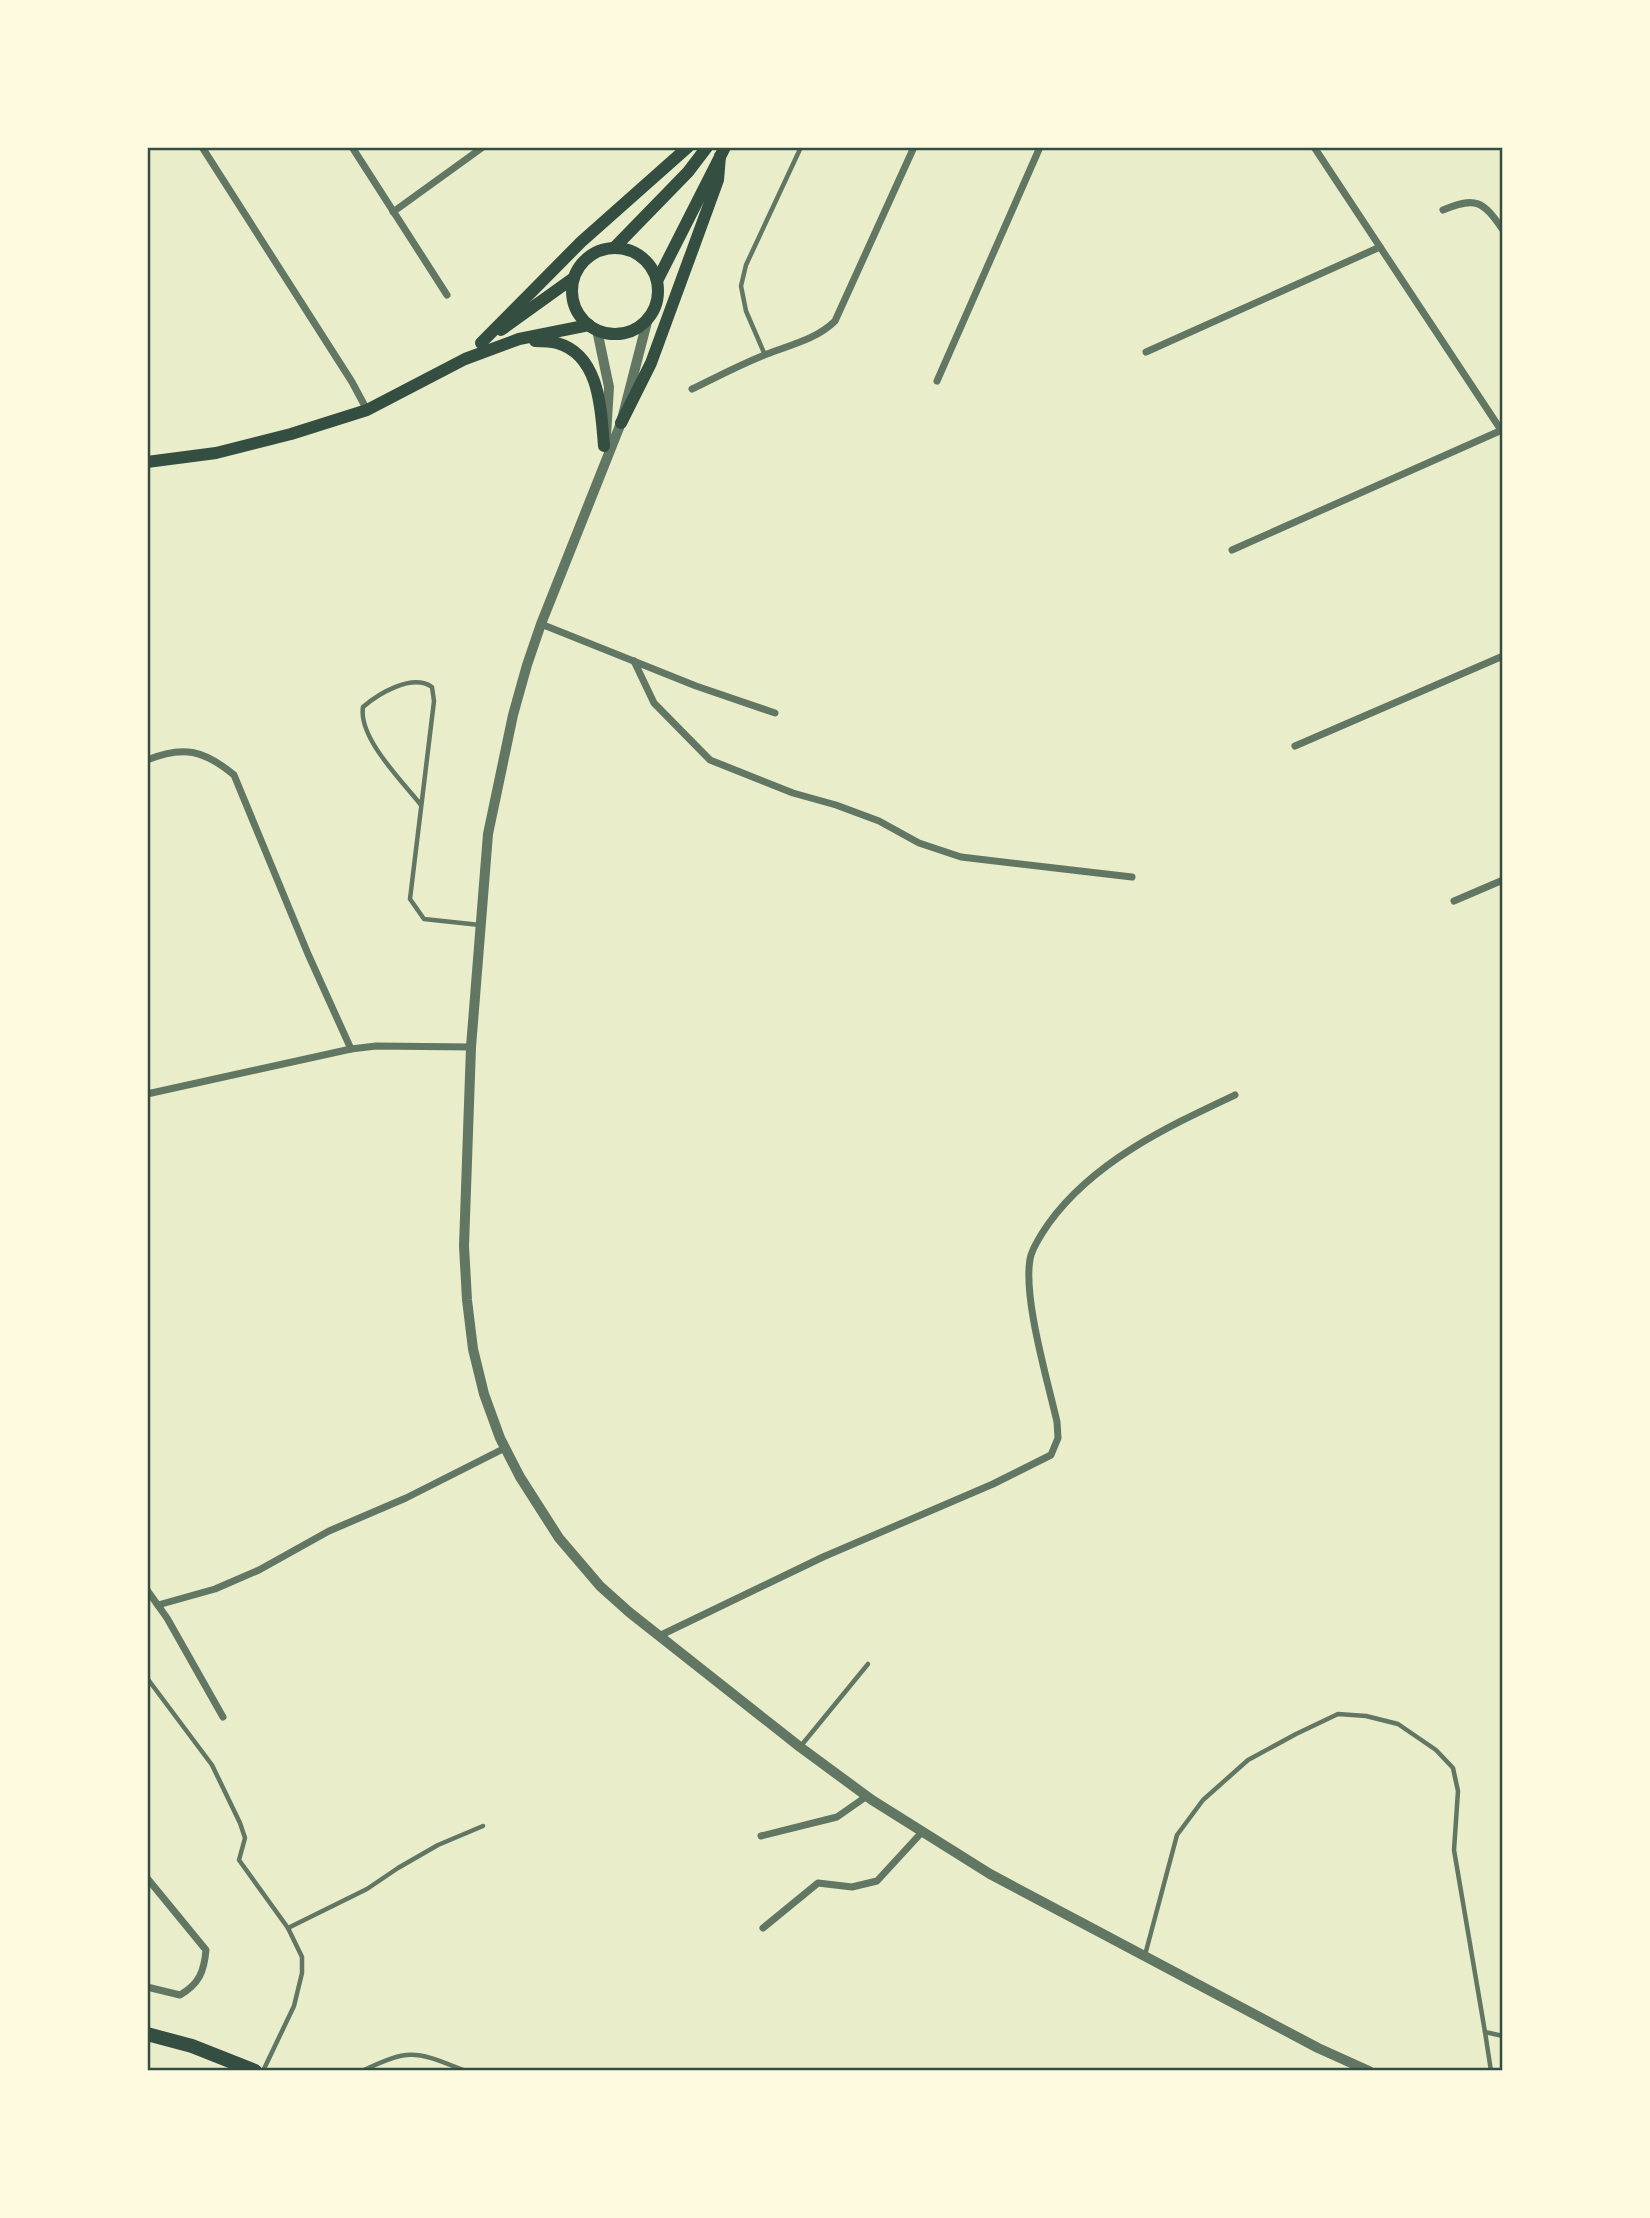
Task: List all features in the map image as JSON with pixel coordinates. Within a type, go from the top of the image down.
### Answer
[{"type":"main road","points":[[465,359],[581,242],[688,147]]},
{"type":"main road","points":[[614,248],[688,172],[707,147]]},
{"type":"main road","points":[[657,281],[722,151]]},
{"type":"main road","points":[[621,423],[651,363],[718,180],[722,151]]},
{"type":"main road","points":[[481,342],[572,279],[589,257],[602,250],[629,250],[651,267],[657,281],[655,306],[648,318],[637,327],[625,333],[611,334],[593,328],[577,312],[572,299],[572,279]]},
{"type":"main road","points":[[147,462],[216,453],[291,434],[367,410],[465,359],[519,339],[593,328]]},
{"type":"main road","points":[[519,339],[557,343],[569,348],[588,368],[599,397],[604,446]]},
{"type":"main road","points":[[147,2034],[192,2046],[255,2071]]},
{"type":"street","points":[[202,147],[352,382],[367,410]]},
{"type":"street","points":[[352,147],[447,295]]},
{"type":"street","points":[[393,212],[483,147]]},
{"type":"street","points":[[692,388],[812,337],[835,321],[914,147]]},
{"type":"street","points":[[937,381],[1040,147]]},
{"type":"street","points":[[1232,550],[1502,432],[1314,147]]},
{"type":"street","points":[[1443,210],[1471,201],[1480,204],[1493,215],[1503,230]]},
{"type":"street","points":[[1146,352],[1380,247]]},
{"type":"street","points":[[648,318],[621,423],[541,624],[513,715],[488,834],[471,1047],[464,1246],[473,1349],[484,1394],[505,1448],[559,1538],[600,1586],[800,1747],[867,1796],[990,1874],[1318,2048],[1369,2071]]},
{"type":"street","points":[[593,328],[609,387],[608,421],[599,477]]},
{"type":"street","points":[[541,624],[696,686],[775,713]]},
{"type":"street","points":[[1295,746],[1503,656]]},
{"type":"street","points":[[634,661],[654,703],[710,760],[793,793],[879,821],[919,843],[961,857],[1132,877]]},
{"type":"street","points":[[147,760],[166,752],[187,751],[212,758],[234,775],[308,954],[351,1049]]},
{"type":"street","points":[[1454,901],[1503,880]]},
{"type":"street","points":[[147,1094],[351,1049],[376,1046],[471,1047]]},
{"type":"street","points":[[659,1636],[1051,1455],[1058,1438],[1057,1422],[1029,1292],[1031,1256],[1039,1237],[1066,1200],[1104,1166],[1181,1120],[1235,1095]]},
{"type":"street","points":[[158,1605],[215,1589],[259,1570],[329,1531],[406,1498],[505,1448]]},
{"type":"street","points":[[147,1590],[223,1717]]},
{"type":"street","points":[[761,1836],[837,1817],[867,1796]]},
{"type":"street","points":[[763,1928],[818,1883],[852,1887],[877,1881],[923,1832]]},
{"type":"street","points":[[147,1878],[206,1950],[204,1970],[194,1987],[180,1995],[147,1987]]},
{"type":"lane","points":[[765,355],[746,311],[741,286],[746,265],[801,147]]},
{"type":"lane","points":[[421,805],[371,741],[361,715],[363,707],[372,699],[405,684],[425,682],[432,687],[434,701],[410,899],[424,919],[481,925]]},
{"type":"lane","points":[[800,1747],[868,1664]]},
{"type":"lane","points":[[147,1678],[212,1765],[243,1830],[245,1838],[239,1860],[288,1928],[302,1957],[302,1973],[294,2006],[263,2071]]},
{"type":"lane","points":[[1144,1956],[1177,1835],[1203,1800],[1248,1760],[1338,1714],[1366,1716],[1398,1724],[1436,1750],[1453,1768],[1458,1791],[1454,1850],[1491,2071]]},
{"type":"lane","points":[[288,1928],[367,1889],[438,1845],[483,1826]]},
{"type":"lane","points":[[1485,2032],[1503,2036]]},
{"type":"lane","points":[[362,2071],[398,2055],[416,2054],[466,2071]]}]
